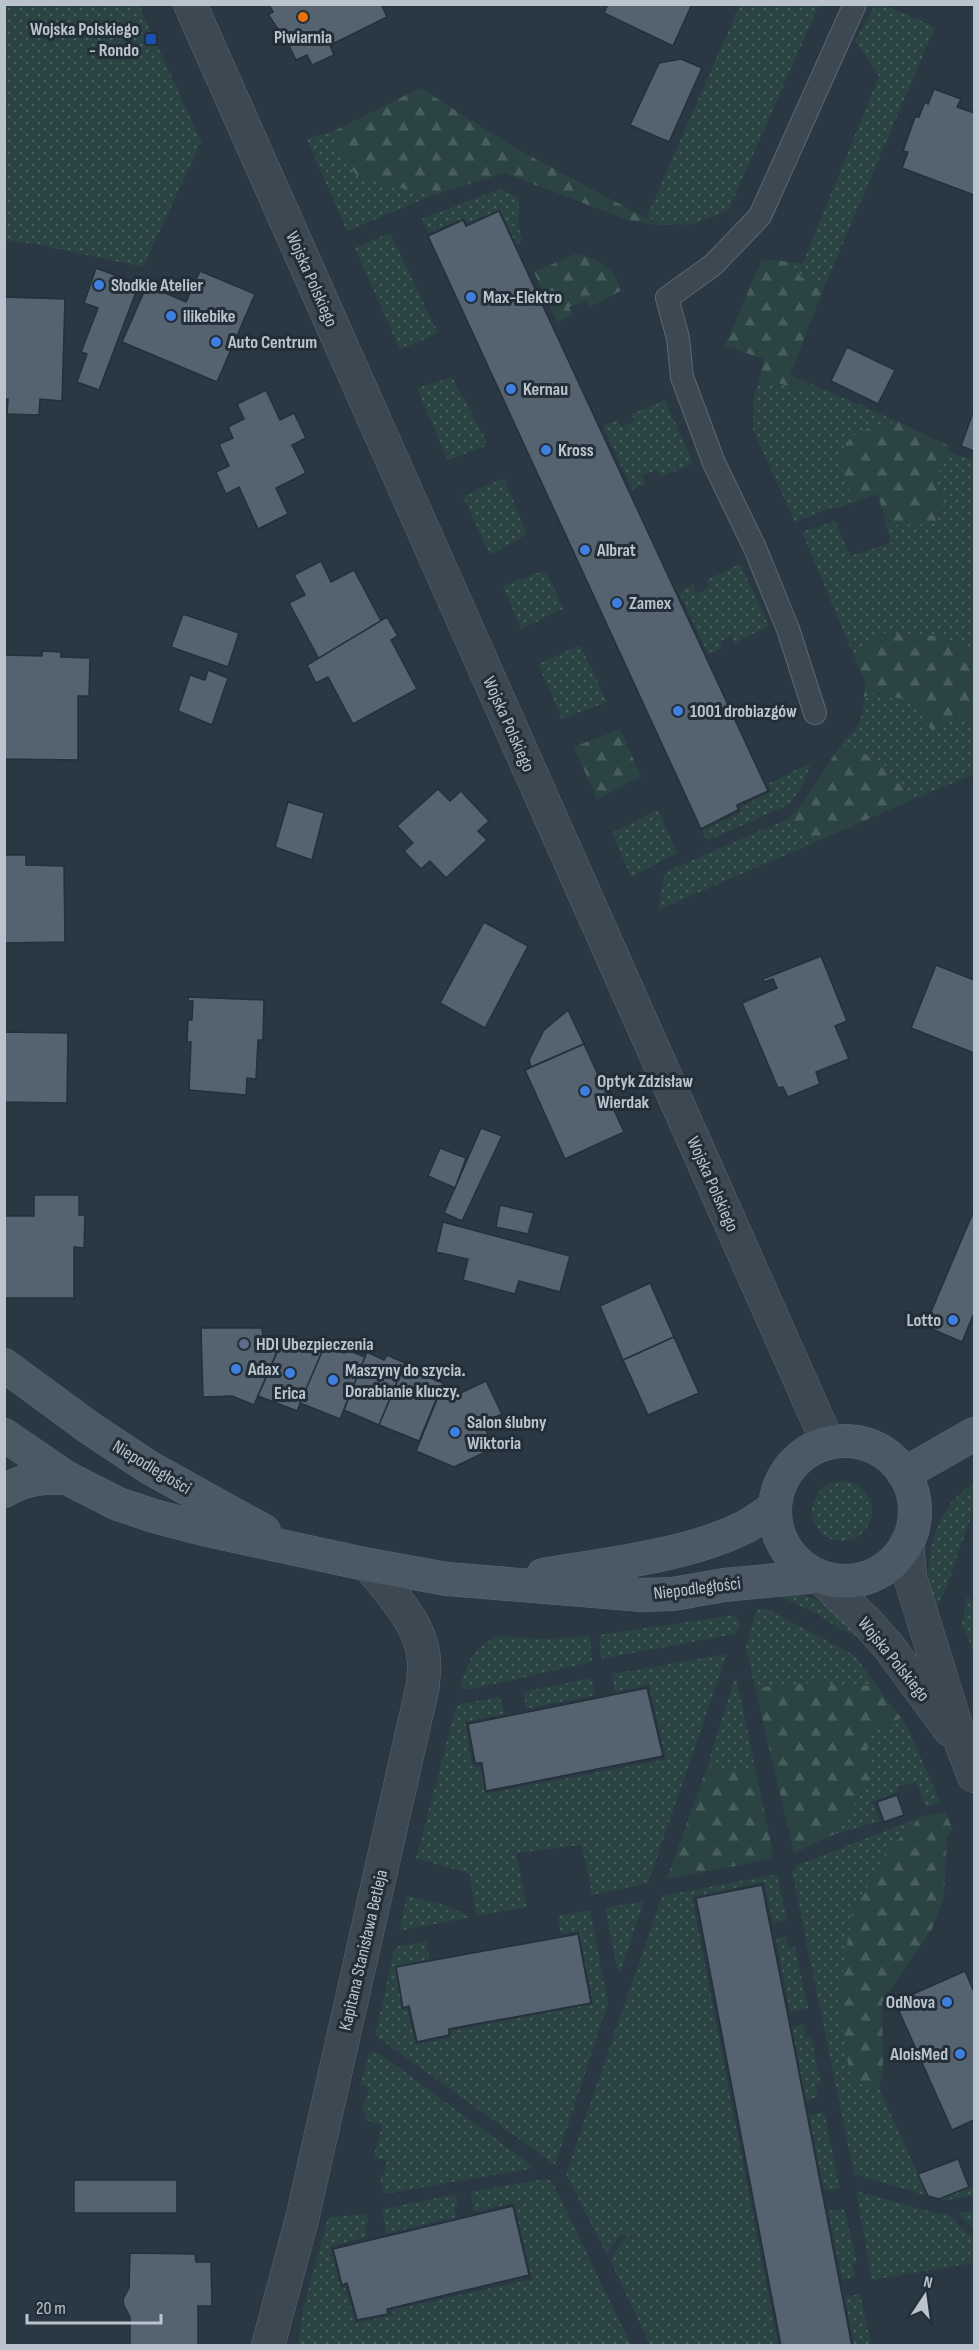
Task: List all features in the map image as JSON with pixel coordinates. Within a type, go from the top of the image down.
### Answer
[{"type":"main road","name":"Niepodległości","points":[[4,1365],[91,1429],[150,1468],[257,1528],[309,1552]]},
{"type":"main road","points":[[904,1474],[975,1434]]},
{"type":"main road","name":"Niepodległości","points":[[4,1435],[68,1478],[118,1504],[154,1516],[207,1530],[369,1565],[447,1579],[642,1595],[673,1594],[723,1585],[819,1576]]},
{"type":"main road","points":[[850,1441],[871,1446],[890,1456],[904,1474],[913,1492],[915,1512],[912,1532],[903,1551],[889,1565],[872,1576],[836,1581],[804,1568],[791,1556],[776,1524],[775,1507],[780,1485],[791,1466],[808,1451],[828,1443],[850,1441]]},
{"type":"main road","points":[[4,1491],[19,1482],[40,1476],[68,1478]]},
{"type":"main road","name":"Niepodległości","points":[[502,1583],[659,1554],[710,1541],[747,1526],[775,1507]]},
{"type":"street","name":"Wojska Polskiego","points":[[190,4],[828,1443]]},
{"type":"street","name":"Wojska Polskiego","points":[[908,1542],[910,1577],[969,1762]]},
{"type":"street","name":"Kapitana Stanisława Betleja","points":[[268,2346],[302,2218],[423,1685],[424,1660],[419,1638],[411,1620],[369,1565]]},
{"type":"street","name":"Wojska Polskiego","points":[[819,1576],[866,1621],[889,1647],[969,1762]]},
{"type":"lane","points":[[816,713],[788,629],[755,548],[714,463],[682,377],[678,338],[667,298],[713,265],[760,216],[855,4]]},
{"type":"green space","points":[[4,5],[139,5],[201,142],[143,267],[35,244],[5,241]]},
{"type":"green space","points":[[740,5],[819,5],[729,209],[695,224],[659,225],[647,216]]},
{"type":"green space","points":[[875,5],[884,5],[935,27],[826,283],[801,277],[791,262],[803,263],[879,76],[855,41]]},
{"type":"green space","points":[[420,88],[515,148],[659,225],[628,220],[504,173],[431,196],[357,176],[336,147],[332,132]]},
{"type":"green space","points":[[332,132],[337,147],[357,176],[431,196],[347,231],[307,139]]},
{"type":"green space","points":[[499,189],[519,198],[518,226],[523,240],[516,244],[500,209],[468,224],[464,218],[429,233],[422,219]]},
{"type":"green space","points":[[390,233],[438,333],[400,350],[355,248]]},
{"type":"green space","points":[[578,253],[594,259],[610,270],[622,290],[590,307],[586,301],[569,307],[573,315],[557,322],[534,272]]},
{"type":"green space","points":[[762,259],[791,262],[801,277],[826,283],[790,375],[823,389],[797,389],[778,383],[758,386],[764,359],[725,346]]},
{"type":"green space","points":[[452,377],[486,440],[486,446],[448,460],[417,388]]},
{"type":"green space","points":[[778,383],[797,389],[823,389],[899,422],[863,430],[846,443],[841,460],[842,469],[856,502],[837,508],[833,507],[795,522],[753,430],[754,395],[758,386]]},
{"type":"green space","points":[[665,400],[693,463],[661,477],[657,470],[642,475],[646,484],[632,489],[603,426],[617,420],[622,427],[635,421],[632,414]]},
{"type":"green space","points":[[899,422],[949,446],[935,480],[945,503],[936,524],[886,525],[878,494],[856,502],[844,478],[841,460],[846,443],[853,436],[869,428]]},
{"type":"green space","points":[[947,451],[974,461],[974,651],[941,636],[884,633],[854,656],[802,532],[835,521],[850,556],[891,543],[886,525],[936,523],[945,503],[935,480]]},
{"type":"green space","points":[[504,478],[526,532],[524,536],[490,555],[463,496]]},
{"type":"green space","points":[[740,564],[769,626],[735,643],[731,636],[719,642],[722,648],[708,654],[679,592],[693,585],[696,594],[709,588],[707,580]]},
{"type":"green space","points":[[540,572],[546,572],[563,609],[521,629],[503,586]]},
{"type":"green space","points":[[884,633],[941,636],[974,651],[974,718],[959,717],[932,731],[912,701],[873,693],[864,697],[865,681],[854,656]]},
{"type":"green space","points":[[580,645],[607,702],[562,719],[538,664]]},
{"type":"green space","points":[[873,693],[912,701],[932,731],[959,717],[974,718],[974,774],[912,800],[882,762],[842,743],[859,723],[864,697]]},
{"type":"green space","points":[[620,729],[641,776],[597,799],[574,747]]},
{"type":"green space","points":[[842,743],[882,762],[912,800],[818,841],[788,819],[802,804]]},
{"type":"green space","points":[[812,762],[804,782],[790,804],[707,841],[702,830],[742,812],[740,808],[771,791],[768,784]]},
{"type":"green space","points":[[658,810],[677,853],[631,877],[612,833]]},
{"type":"green space","points":[[788,819],[818,841],[658,910],[665,872]]},
{"type":"green space","points":[[842,1481],[859,1486],[867,1494],[872,1511],[867,1528],[859,1536],[842,1541],[825,1536],[817,1528],[812,1511],[817,1494],[825,1486]]},
{"type":"green space","points":[[974,1483],[974,1508],[947,1586],[935,1611],[928,1585],[933,1540],[952,1502]]},
{"type":"green space","points":[[774,1594],[802,1596],[822,1602],[840,1616],[859,1637],[838,1628],[818,1614]]},
{"type":"green space","points":[[967,1596],[974,1603],[974,1653],[962,1624]]},
{"type":"green space","points":[[767,1609],[855,1656],[876,1685],[851,1686],[817,1682],[755,1688],[746,1646],[756,1610]]},
{"type":"green space","points":[[736,1615],[740,1626],[735,1634],[601,1659],[599,1635]]},
{"type":"green space","points":[[500,1636],[546,1639],[590,1636],[592,1662],[473,1689],[460,1688],[473,1656],[484,1644]]},
{"type":"green space","points":[[727,1654],[648,1883],[592,1895],[582,1845],[516,1853],[527,1907],[476,1916],[470,1874],[416,1858],[456,1707],[460,1704],[500,1697],[504,1714],[465,1722],[472,1766],[480,1766],[485,1794],[666,1759],[649,1685],[615,1692],[612,1674]]},
{"type":"green space","points":[[736,1675],[756,1772],[707,1767]]},
{"type":"green space","points":[[591,1678],[595,1695],[527,1709],[523,1692]]},
{"type":"green space","points":[[817,1682],[851,1686],[876,1685],[901,1718],[872,1733],[867,1751],[871,1778],[835,1834],[794,1853],[755,1688]]},
{"type":"green space","points":[[901,1718],[907,1726],[940,1802],[926,1807],[916,1782],[897,1787],[899,1791],[872,1802],[880,1821],[835,1834],[871,1778],[867,1751],[872,1733]]},
{"type":"green space","points":[[707,1767],[756,1772],[773,1853],[771,1859],[667,1879]]},
{"type":"green space","points":[[945,1812],[953,1830],[947,1836],[944,1897],[932,1929],[882,2003],[883,2073],[879,2088],[851,2082],[838,2000],[852,1915],[886,1852],[921,1817]]},
{"type":"green space","points":[[921,1817],[886,1853],[851,2082],[879,2088],[928,2196],[854,2174],[792,1871],[798,1865]]},
{"type":"green space","points":[[777,1874],[787,1920],[773,1924],[764,1882],[692,1897],[778,2345],[650,2345],[610,2260],[628,2234],[618,2237],[607,2255],[566,2174],[662,1896]]},
{"type":"green space","points":[[407,1896],[448,1906],[471,1917],[399,1931]]},
{"type":"green space","points":[[644,1901],[621,1970],[618,1972],[605,1908]]},
{"type":"green space","points":[[590,1910],[608,2003],[555,2165],[375,2035],[395,1947],[426,1941],[430,1959],[395,1966],[402,2010],[407,2009],[416,2045],[451,2037],[451,2031],[593,2004],[579,1931],[561,1934],[558,1916]]},
{"type":"green space","points":[[786,1936],[788,1948],[795,1947],[808,2008],[790,2012],[776,1938]]},
{"type":"green space","points":[[804,2025],[806,2038],[811,2037],[821,2083],[816,2084],[818,2097],[806,2100],[792,2027]]},
{"type":"green space","points":[[372,2052],[380,2054],[533,2166],[529,2169],[384,2194],[380,2177],[383,2176],[387,2160],[373,2158],[382,2125],[364,2119],[367,2114],[362,2111],[369,2087],[361,2084],[369,2054]]},
{"type":"green space","points":[[824,2112],[840,2188],[824,2191],[809,2115]]},
{"type":"green space","points":[[546,2179],[552,2181],[631,2345],[298,2345],[303,2310],[328,2218],[366,2214],[368,2223],[364,2225],[366,2237],[330,2247],[341,2288],[345,2287],[356,2323],[393,2315],[392,2310],[532,2279],[514,2203],[474,2212],[471,2193]]},
{"type":"green space","points":[[974,2185],[974,2196],[939,2199]]},
{"type":"green space","points":[[856,2191],[939,2214],[948,2214],[974,2240],[974,2263],[872,2280]]},
{"type":"green space","points":[[456,2196],[459,2206],[454,2206],[456,2217],[386,2234],[382,2209]]},
{"type":"green space","points":[[844,2209],[857,2263],[853,2265],[855,2277],[842,2280],[828,2211]]},
{"type":"green space","points":[[974,2210],[974,2229],[957,2213]]},
{"type":"green space","points":[[860,2294],[871,2345],[854,2345],[845,2297]]},
{"type":"building","points":[[269,4],[381,4],[387,17],[330,45],[334,55],[312,65],[307,55],[296,60],[282,31],[277,34],[275,30],[278,29],[268,14],[273,12]]},
{"type":"building","points":[[608,4],[692,4],[673,46],[604,13]]},
{"type":"building","points":[[681,59],[702,68],[669,142],[630,125],[659,63]]},
{"type":"building","points":[[934,89],[961,99],[957,107],[974,113],[974,195],[902,168],[908,152],[903,151],[915,117],[919,117],[925,102],[928,104]]},
{"type":"building","points":[[499,211],[768,791],[737,805],[738,810],[701,829],[428,236],[463,220],[466,226]]},
{"type":"building","points":[[96,268],[139,284],[99,390],[77,382],[87,354],[81,352],[98,308],[84,303]]},
{"type":"building","points":[[200,271],[255,294],[217,382],[122,342],[147,285],[186,302]]},
{"type":"building","points":[[4,297],[65,299],[62,401],[40,399],[39,415],[7,414],[8,399],[4,399]]},
{"type":"building","points":[[847,347],[895,370],[878,404],[831,381]]},
{"type":"building","points":[[266,390],[280,420],[294,413],[306,438],[292,445],[306,473],[276,488],[288,514],[258,529],[239,487],[226,494],[216,472],[229,466],[219,444],[233,438],[228,427],[244,419],[237,404]]},
{"type":"building","points":[[974,410],[974,451],[961,446]]},
{"type":"building","points":[[321,561],[331,582],[354,570],[381,621],[319,659],[289,603],[305,595],[294,575]]},
{"type":"building","points":[[183,614],[239,633],[228,667],[171,647]]},
{"type":"building","points":[[387,617],[398,636],[391,640],[417,689],[353,724],[328,677],[316,683],[307,665]]},
{"type":"building","points":[[42,651],[61,652],[61,657],[90,658],[89,696],[78,696],[78,760],[4,759],[5,655],[42,656]]},
{"type":"building","points":[[208,670],[228,678],[212,725],[178,711],[190,675],[205,680]]},
{"type":"building","points":[[438,789],[450,801],[461,791],[489,821],[478,831],[487,840],[446,878],[430,861],[421,869],[404,851],[413,843],[397,826]]},
{"type":"building","points":[[288,802],[324,813],[312,860],[275,847]]},
{"type":"building","points":[[5,855],[26,855],[26,865],[64,866],[65,942],[4,943]]},
{"type":"building","points":[[484,922],[528,946],[485,1028],[440,1003]]},
{"type":"building","points":[[821,956],[847,1021],[835,1026],[849,1059],[816,1072],[820,1084],[788,1097],[783,1087],[778,1088],[742,1003],[777,988],[773,979],[764,982],[763,979]]},
{"type":"building","points":[[936,965],[974,980],[974,1053],[911,1028]]},
{"type":"building","points":[[188,997],[264,1000],[263,1040],[258,1040],[256,1079],[247,1078],[246,1095],[189,1090],[191,1042],[187,1042],[188,1020],[192,1020],[193,1001],[188,1001]]},
{"type":"building","points":[[568,1010],[584,1044],[531,1067],[529,1060],[544,1030]]},
{"type":"building","points":[[4,1032],[68,1033],[67,1103],[4,1102]]},
{"type":"building","points":[[584,1044],[624,1132],[565,1159],[525,1070]]},
{"type":"building","points":[[481,1128],[502,1136],[462,1221],[444,1213]]},
{"type":"building","points":[[440,1148],[466,1158],[455,1188],[428,1176]]},
{"type":"building","points":[[34,1195],[79,1195],[79,1215],[85,1215],[84,1248],[74,1247],[74,1298],[4,1298],[4,1216],[34,1216]]},
{"type":"building","points":[[500,1205],[534,1213],[528,1234],[496,1227]]},
{"type":"building","points":[[972,1215],[974,1216],[974,1313],[962,1342],[925,1326]]},
{"type":"building","points":[[443,1222],[570,1256],[560,1292],[519,1281],[515,1294],[463,1280],[468,1259],[436,1252]]},
{"type":"building","points":[[650,1283],[674,1337],[623,1360],[600,1306]]},
{"type":"building","name":"Adax","points":[[201,1328],[262,1328],[263,1335],[281,1342],[254,1405],[232,1396],[203,1397]]},
{"type":"building","points":[[674,1337],[699,1393],[648,1415],[623,1360]]},
{"type":"building","name":"Erica","points":[[283,1339],[302,1347],[304,1342],[323,1350],[297,1411],[258,1396]]},
{"type":"building","name":"Maszyny do szycia. Dorabianie kluczy.","points":[[325,1345],[344,1353],[345,1349],[365,1357],[340,1419],[300,1403]]},
{"type":"building","points":[[367,1352],[384,1360],[387,1355],[405,1363],[379,1425],[344,1410]]},
{"type":"building","points":[[405,1363],[426,1371],[424,1375],[443,1383],[419,1441],[379,1425]]},
{"type":"building","name":"Salon ślubny Wiktoria","points":[[486,1381],[502,1414],[483,1423],[494,1448],[454,1467],[416,1451],[440,1392],[452,1397]]},
{"type":"building","points":[[647,1688],[663,1756],[486,1791],[482,1763],[475,1763],[468,1724]]},
{"type":"building","points":[[897,1795],[904,1815],[884,1822],[877,1802]]},
{"type":"building","points":[[762,1885],[852,2346],[781,2346],[696,1898]]},
{"type":"building","points":[[578,1934],[591,2003],[449,2029],[449,2035],[417,2042],[409,2006],[403,2008],[396,1967]]},
{"type":"building","points":[[965,1971],[974,1992],[974,2120],[952,2130],[895,2002]]},
{"type":"building","points":[[958,2159],[969,2187],[939,2199],[928,2196],[918,2174]]},
{"type":"building","points":[[74,2180],[177,2180],[177,2213],[74,2213]]},
{"type":"building","points":[[513,2206],[529,2275],[387,2309],[388,2314],[357,2320],[347,2283],[342,2285],[333,2249]]},
{"type":"building","points":[[130,2253],[195,2254],[196,2262],[211,2262],[212,2306],[198,2306],[198,2346],[130,2346],[130,2317],[123,2299],[129,2288]]},
{"type":"place","name":"Piwiarnia","points":[[303,17]]},
{"type":"place","name":"Wojska Polskiego - Rondo","points":[[151,39]]},
{"type":"place","name":"Słodkie Atelier","points":[[99,285]]},
{"type":"place","name":"Max-Elektro","points":[[471,297]]},
{"type":"place","name":"ilikebike","points":[[171,316]]},
{"type":"place","name":"Auto Centrum","points":[[216,342]]},
{"type":"place","name":"Kernau","points":[[511,389]]},
{"type":"place","name":"Kross","points":[[546,450]]},
{"type":"place","name":"Albrat","points":[[585,550]]},
{"type":"place","name":"Zamex","points":[[617,603]]},
{"type":"place","name":"1001 drobiazgów","points":[[678,711]]},
{"type":"place","name":"Optyk Zdzisław Wierdak","points":[[585,1091]]},
{"type":"place","name":"Lotto","points":[[953,1320]]},
{"type":"place","name":"HDI Ubezpieczenia","points":[[244,1344]]},
{"type":"place","name":"Adax","points":[[236,1369]]},
{"type":"place","name":"Erica","points":[[290,1373]]},
{"type":"place","name":"Maszyny do szycia. Dorabianie kluczy.","points":[[333,1380]]},
{"type":"place","name":"Salon ślubny Wiktoria","points":[[455,1432]]},
{"type":"place","name":"OdNova","points":[[947,2002]]},
{"type":"place","name":"AloisMed","points":[[960,2054]]}]
